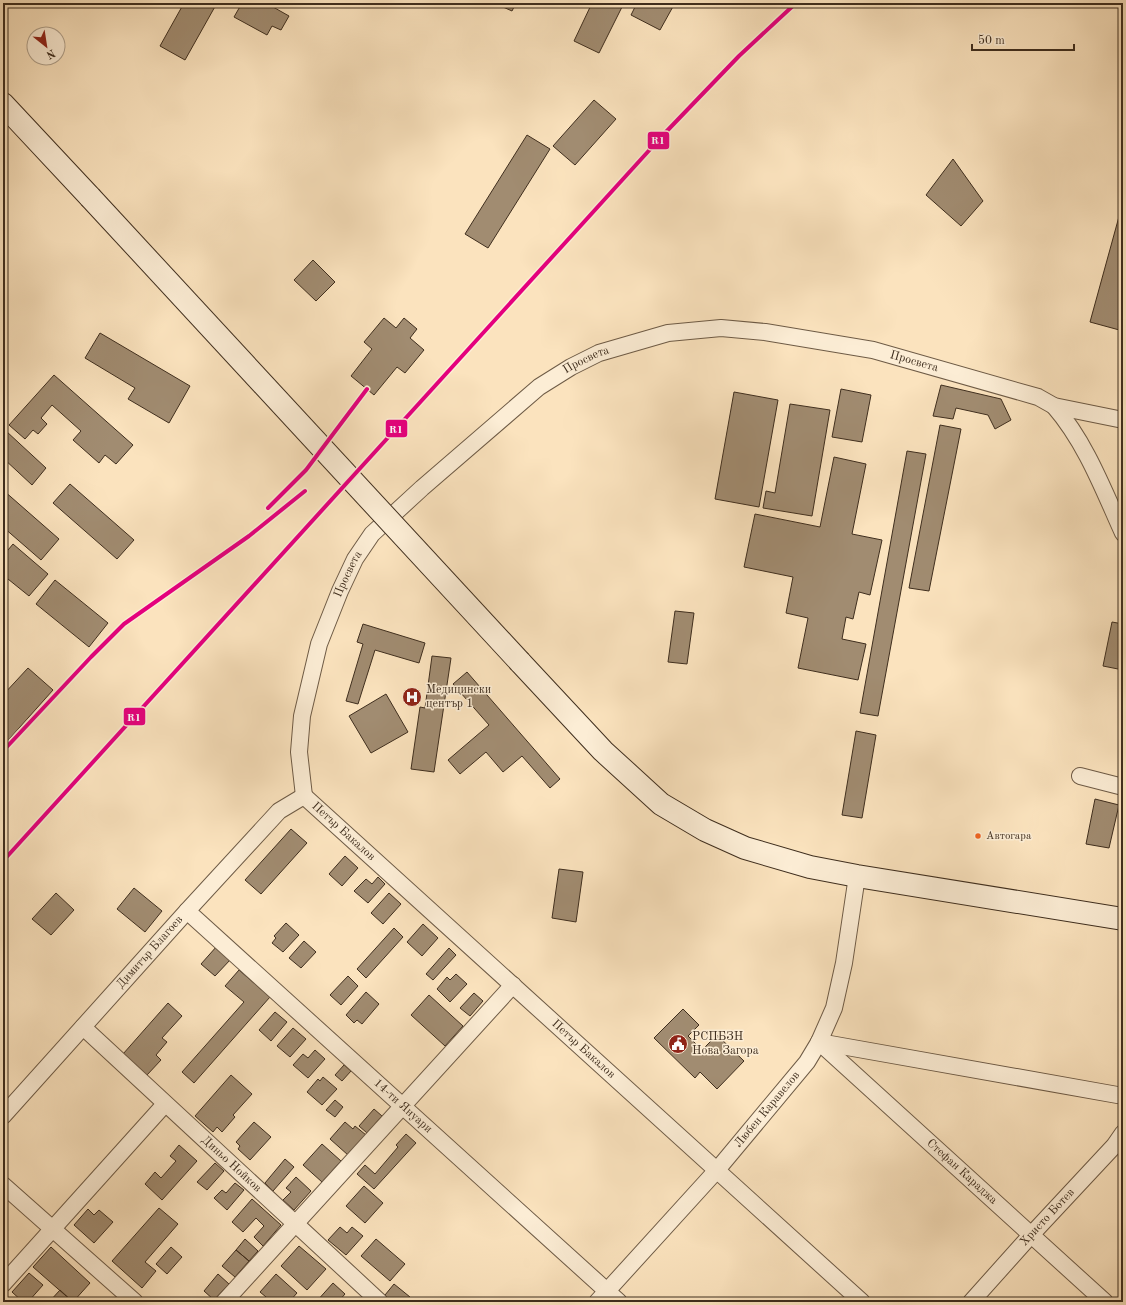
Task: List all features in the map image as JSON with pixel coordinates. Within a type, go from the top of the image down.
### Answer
[{"type":"main road","points":[[3,104],[603,751],[660,804],[705,830],[745,848],[810,867],[1123,919]]},
{"type":"street","name":"Просвета","points":[[304,796],[299,752],[302,716],[319,644],[340,591],[355,559],[372,534],[422,488],[540,387],[571,367],[599,353],[668,333],[721,328],[765,332],[873,350],[1038,397],[1054,406],[1123,420]]},
{"type":"street","points":[[1054,406],[1068,422],[1080,442],[1123,533]]},
{"type":"street","points":[[1080,776],[1123,787]]},
{"type":"street","name":"Димитър Благоев","points":[[3,1116],[187,911],[280,811],[304,796]]},
{"type":"street","name":"Петър Бакалов","points":[[304,796],[862,1302]]},
{"type":"street","name":"Любен Каравелов","points":[[602,1296],[717,1170],[807,1062],[834,1008],[844,963],[857,876]]},
{"type":"street","name":"14-ти Януари","points":[[187,911],[403,1106],[602,1296],[619,1302]]},
{"type":"street","points":[[224,1302],[513,985]]},
{"type":"street","name":"Диньо Нойков","points":[[83,1027],[380,1302]]},
{"type":"street","points":[[818,1042],[1123,1096]]},
{"type":"street","name":"Стефан Караджа","points":[[818,1042],[1105,1302]]},
{"type":"street","points":[[3,1284],[165,1104]]},
{"type":"street","name":"Христо Ботев","points":[[971,1302],[1114,1146],[1123,1132]]},
{"type":"street","points":[[3,1185],[135,1302]]},
{"type":"building","points":[[184,3],[217,3],[185,60],[160,46]]},
{"type":"building","points":[[242,3],[266,3],[289,16],[281,30],[272,26],[267,35],[234,17]]},
{"type":"building","points":[[494,3],[516,3],[512,11]]},
{"type":"building","points":[[592,3],[624,3],[599,53],[574,41]]},
{"type":"building","points":[[637,3],[675,3],[660,30],[631,15]]},
{"type":"building","points":[[594,100],[616,119],[575,165],[553,146]]},
{"type":"building","points":[[527,135],[550,149],[488,248],[465,234]]},
{"type":"building","points":[[953,159],[983,201],[961,226],[926,195]]},
{"type":"building","points":[[1123,202],[1123,331],[1090,322]]},
{"type":"building","points":[[313,260],[335,282],[316,301],[294,280]]},
{"type":"building","points":[[384,318],[396,328],[404,318],[417,329],[410,338],[424,350],[405,373],[397,367],[374,395],[351,376],[372,349],[364,342]]},
{"type":"building","points":[[100,333],[190,386],[169,423],[128,399],[135,388],[85,358]]},
{"type":"building","points":[[54,375],[133,445],[116,464],[105,455],[99,463],[73,440],[81,431],[52,405],[41,418],[47,424],[38,434],[33,430],[25,439],[9,425]]},
{"type":"building","points":[[941,385],[1001,399],[1011,420],[995,429],[988,415],[956,408],[953,419],[933,416]]},
{"type":"building","points":[[841,389],[871,395],[862,442],[832,437]]},
{"type":"building","points":[[734,392],[778,400],[759,507],[715,499]]},
{"type":"building","points":[[790,404],[830,410],[812,516],[763,508],[766,491],[775,493]]},
{"type":"building","points":[[940,425],[961,429],[929,591],[909,588]]},
{"type":"building","points":[[6,431],[46,468],[32,485],[3,458],[3,434]]},
{"type":"building","points":[[907,451],[926,454],[878,716],[860,713]]},
{"type":"building","points":[[834,457],[866,464],[852,534],[882,540],[870,595],[859,592],[853,619],[846,617],[842,639],[866,644],[858,680],[798,668],[808,618],[786,613],[793,577],[744,567],[755,514],[820,527]]},
{"type":"building","points":[[70,484],[134,540],[117,559],[53,503]]},
{"type":"building","points":[[3,490],[59,539],[41,560],[3,527]]},
{"type":"building","points":[[13,544],[48,574],[29,596],[3,575],[3,556]]},
{"type":"building","points":[[55,580],[108,623],[89,647],[36,604]]},
{"type":"building","points":[[675,611],[694,613],[687,664],[668,662]]},
{"type":"building","points":[[1112,622],[1123,624],[1123,670],[1103,666]]},
{"type":"building","points":[[363,624],[425,643],[419,663],[375,650],[358,704],[346,701],[363,644],[357,642]]},
{"type":"building","points":[[432,656],[451,658],[434,772],[411,769],[420,707],[425,708]]},
{"type":"building","points":[[28,668],[53,690],[3,746],[3,695]]},
{"type":"building","points":[[467,672],[560,779],[550,788],[522,756],[503,772],[486,752],[460,774],[448,760],[489,725],[453,684]]},
{"type":"building","points":[[386,694],[408,732],[371,753],[349,716]]},
{"type":"building","points":[[856,731],[876,735],[862,818],[842,815]]},
{"type":"building","points":[[1095,799],[1119,805],[1109,848],[1086,844]]},
{"type":"building","points":[[291,829],[307,843],[261,894],[245,880]]},
{"type":"building","points":[[345,856],[358,868],[342,886],[329,874]]},
{"type":"building","points":[[559,869],[583,872],[576,922],[552,918]]},
{"type":"building","points":[[378,877],[385,884],[368,903],[354,891],[366,879],[372,884]]},
{"type":"building","points":[[134,888],[162,911],[145,932],[117,909]]},
{"type":"building","points":[[56,893],[74,910],[51,935],[32,919]]},
{"type":"building","points":[[389,893],[401,904],[383,924],[371,913]]},
{"type":"building","points":[[286,923],[299,935],[283,952],[272,943],[276,938],[274,936]]},
{"type":"building","points":[[423,924],[438,938],[422,956],[407,942]]},
{"type":"building","points":[[394,928],[403,937],[366,978],[357,969]]},
{"type":"building","points":[[304,941],[316,952],[301,968],[289,958]]},
{"type":"building","points":[[217,946],[231,959],[215,976],[201,964]]},
{"type":"building","points":[[449,948],[456,955],[433,980],[426,974]]},
{"type":"building","points":[[239,970],[270,997],[194,1083],[182,1072],[244,1002],[225,986]]},
{"type":"building","points":[[456,974],[467,984],[450,1002],[437,989],[447,977],[450,980]]},
{"type":"building","points":[[348,976],[358,986],[341,1005],[330,995]]},
{"type":"building","points":[[366,992],[379,1004],[362,1024],[357,1020],[354,1023],[346,1015]]},
{"type":"building","points":[[474,993],[483,1001],[470,1016],[460,1008]]},
{"type":"building","points":[[429,995],[463,1026],[445,1046],[411,1015]]},
{"type":"building","points":[[168,1003],[182,1016],[162,1038],[167,1042],[156,1055],[161,1060],[147,1075],[123,1054]]},
{"type":"building","name":"РСПБЗН Нова Загора","points":[[683,1009],[699,1025],[688,1036],[702,1050],[717,1035],[744,1061],[717,1089],[700,1072],[695,1078],[654,1038]]},
{"type":"building","points":[[275,1012],[287,1022],[271,1041],[259,1030]]},
{"type":"building","points":[[293,1028],[306,1039],[290,1057],[277,1046]]},
{"type":"building","points":[[315,1050],[325,1059],[308,1078],[293,1065],[303,1054],[308,1058]]},
{"type":"building","points":[[344,1065],[351,1071],[342,1081],[335,1075]]},
{"type":"building","points":[[231,1075],[252,1094],[233,1115],[235,1117],[222,1132],[217,1127],[213,1132],[195,1116]]},
{"type":"building","points":[[323,1077],[337,1089],[322,1105],[307,1092],[318,1079],[320,1081]]},
{"type":"building","points":[[335,1100],[343,1107],[335,1117],[326,1110]]},
{"type":"building","points":[[374,1109],[382,1116],[367,1133],[359,1126]]},
{"type":"building","points":[[254,1122],[271,1137],[250,1160],[238,1149],[240,1146],[236,1142]]},
{"type":"building","points":[[345,1122],[353,1129],[355,1126],[366,1135],[348,1155],[330,1139]]},
{"type":"building","points":[[406,1134],[416,1143],[374,1189],[357,1174],[365,1165],[375,1174],[398,1147],[396,1145]]},
{"type":"building","points":[[322,1144],[341,1161],[322,1182],[303,1165]]},
{"type":"building","points":[[179,1145],[197,1161],[162,1200],[145,1184],[155,1172],[161,1178],[176,1161],[170,1156]]},
{"type":"building","points":[[285,1159],[294,1167],[273,1191],[265,1183]]},
{"type":"building","points":[[215,1163],[224,1171],[207,1190],[197,1182]]},
{"type":"building","points":[[296,1177],[311,1191],[294,1210],[283,1200],[291,1192],[286,1188]]},
{"type":"building","points":[[235,1183],[244,1190],[227,1210],[214,1198],[222,1190],[226,1193]]},
{"type":"building","points":[[364,1186],[383,1203],[365,1223],[346,1206]]},
{"type":"building","points":[[252,1199],[281,1225],[263,1246],[254,1237],[264,1226],[256,1218],[243,1232],[232,1222]]},
{"type":"building","points":[[159,1208],[178,1224],[145,1262],[156,1271],[142,1288],[112,1261]]},
{"type":"building","points":[[88,1209],[94,1215],[99,1210],[113,1222],[94,1243],[74,1225]]},
{"type":"building","points":[[340,1227],[347,1233],[352,1227],[363,1236],[346,1255],[328,1240]]},
{"type":"building","points":[[245,1239],[258,1251],[249,1261],[236,1250]]},
{"type":"building","points":[[376,1239],[405,1264],[390,1281],[361,1256]]},
{"type":"building","points":[[299,1246],[326,1269],[307,1290],[281,1266]]},
{"type":"building","points":[[51,1247],[90,1283],[73,1302],[33,1267]]},
{"type":"building","points":[[171,1247],[182,1257],[167,1274],[156,1264]]},
{"type":"building","points":[[236,1250],[249,1261],[235,1277],[222,1266]]},
{"type":"building","points":[[29,1273],[43,1285],[28,1302],[23,1302],[12,1292]]},
{"type":"building","points":[[218,1274],[229,1284],[214,1300],[204,1291]]},
{"type":"building","points":[[276,1274],[297,1293],[289,1302],[272,1302],[260,1292]]},
{"type":"building","points":[[333,1283],[345,1294],[338,1302],[316,1302]]},
{"type":"building","points":[[394,1284],[410,1297],[406,1302],[392,1302],[385,1295]]},
{"type":"building","points":[[60,1290],[73,1302],[49,1302]]},
{"type":"transit line","name":"R1","points":[[3,861],[664,134],[739,56],[796,3]]},
{"type":"transit line","name":"R1","points":[[268,508],[306,470],[367,389]]},
{"type":"transit line","name":"R1","points":[[3,751],[124,624],[249,536],[305,491]]},
{"type":"place","name":"Медицински център 1","points":[[412,697]]},
{"type":"place","name":"Автогара","points":[[978,836]]},
{"type":"place","name":"РСПБЗН Нова Загора","points":[[678,1044]]}]
